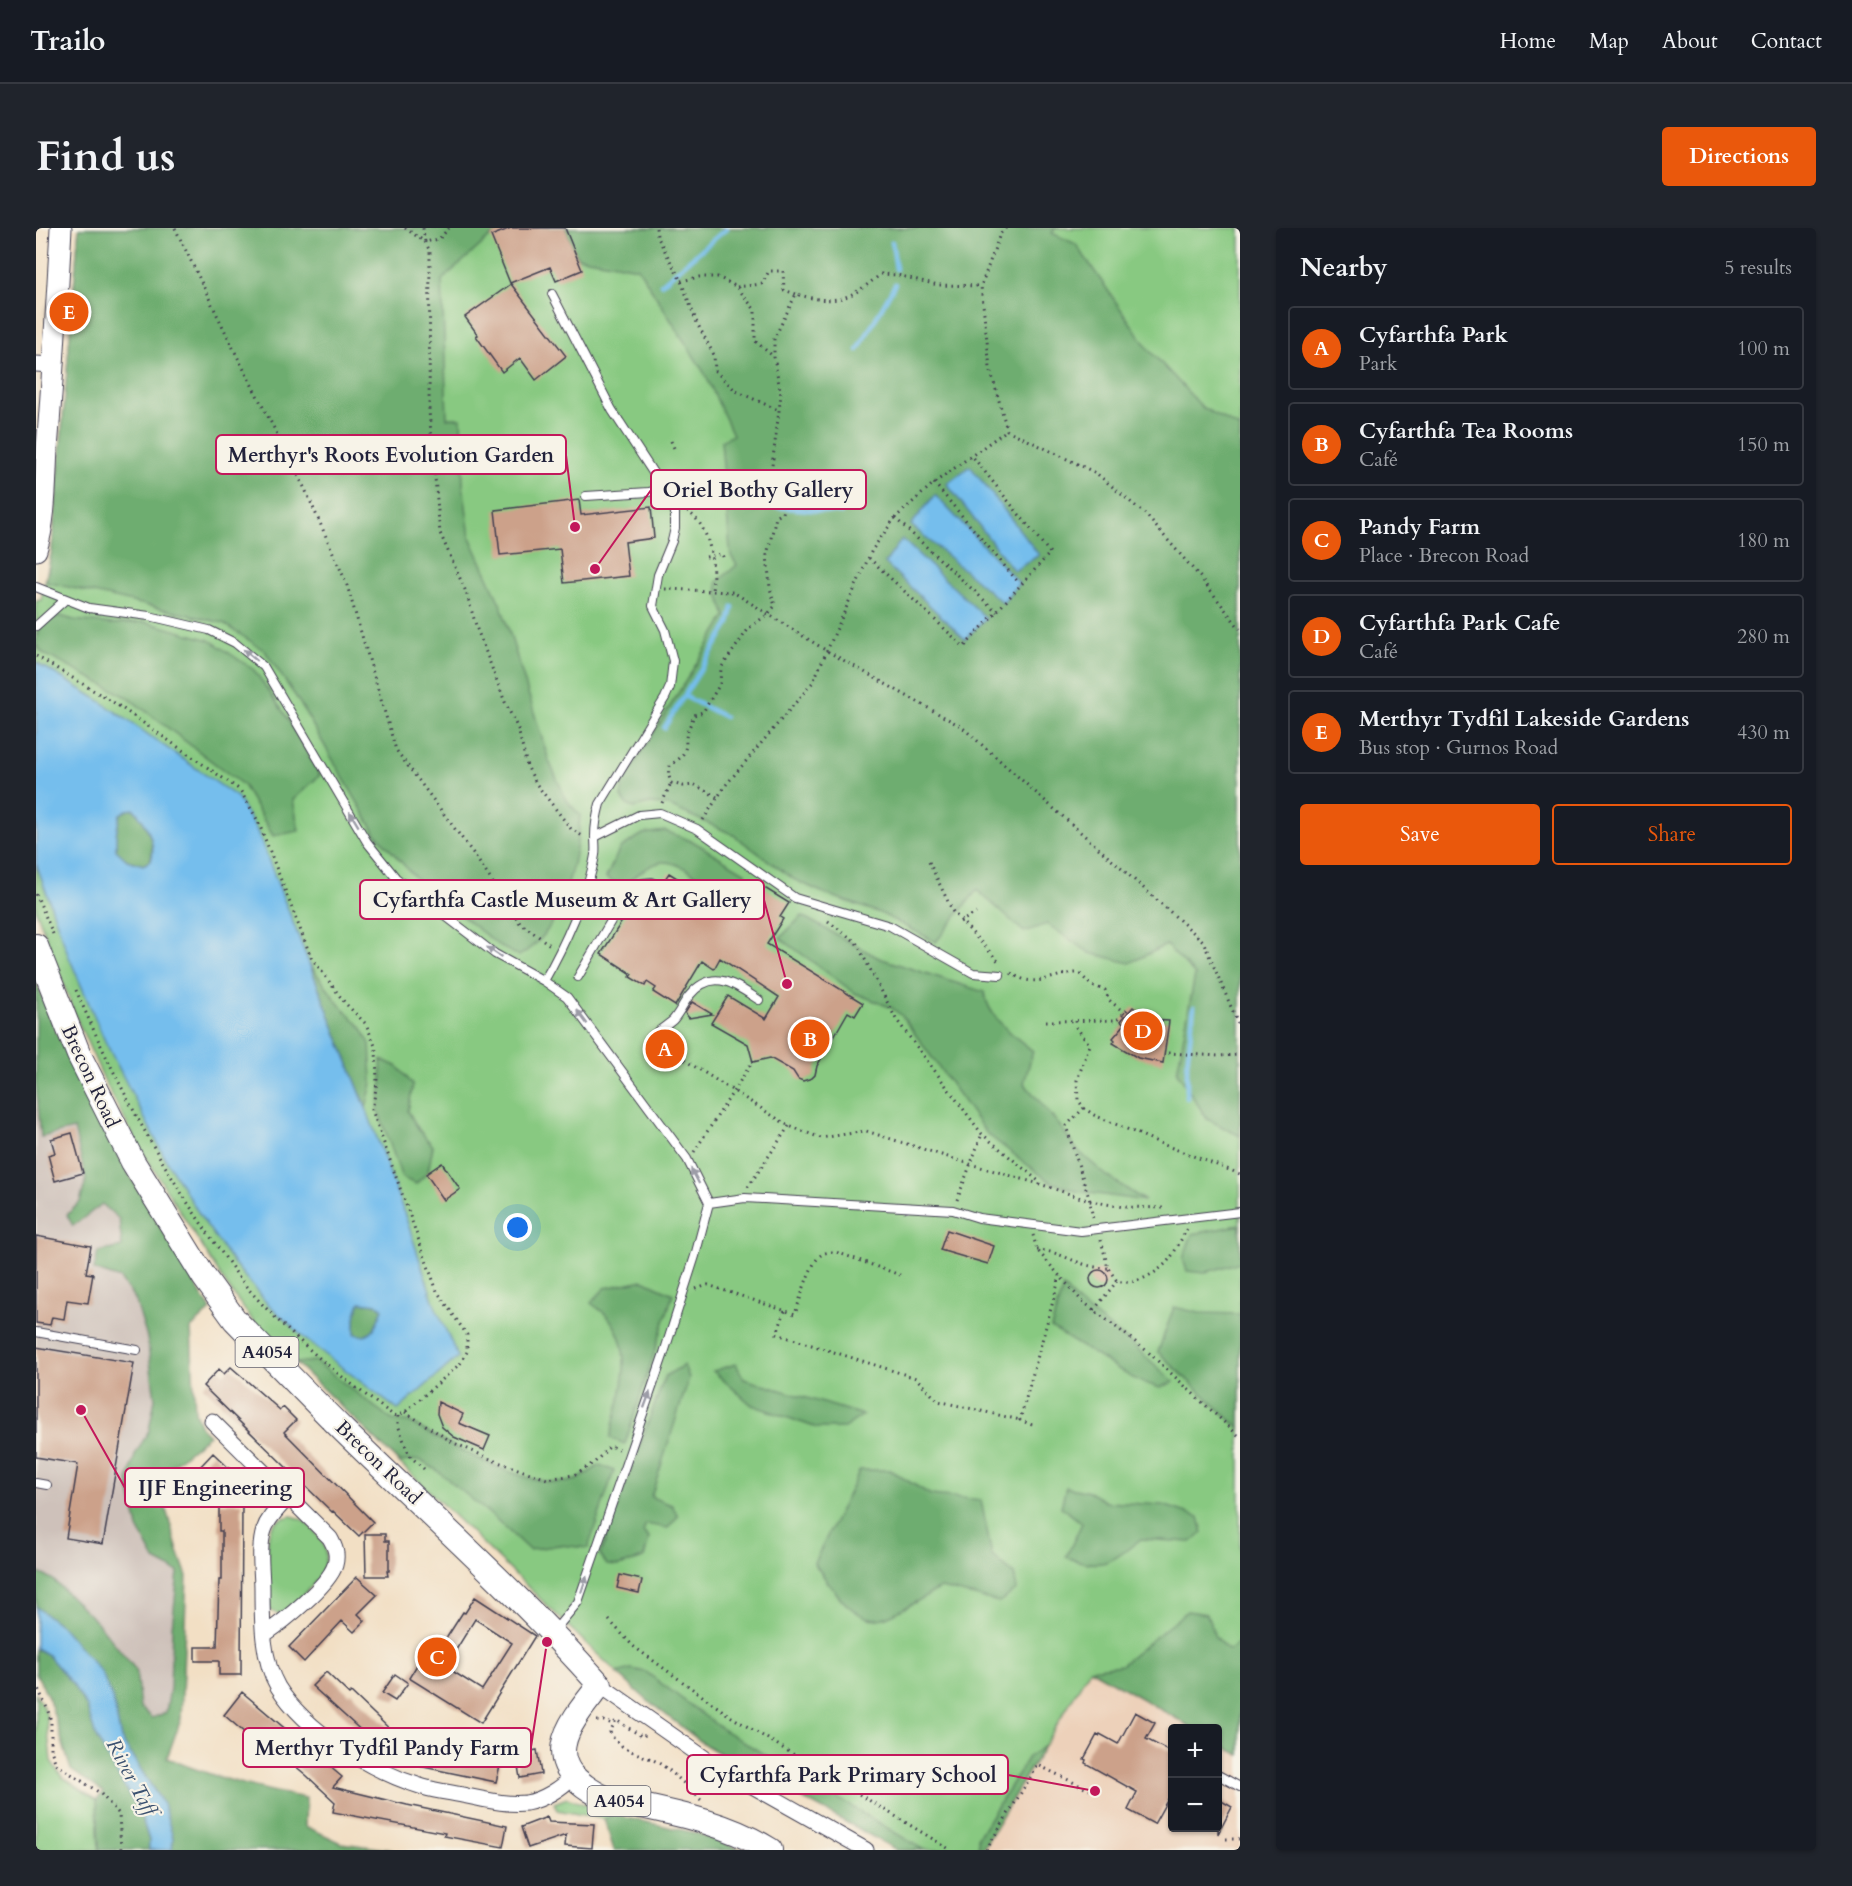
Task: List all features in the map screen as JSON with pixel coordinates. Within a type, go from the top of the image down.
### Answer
[{"type":"main road","name":"Brecon Road","points":[[45,941],[79,1054],[105,1108],[157,1202],[221,1302],[235,1320],[345,1431],[553,1632],[600,1685]]},
{"type":"main road","name":"A4054","points":[[600,1685],[567,1730],[564,1748],[566,1768],[573,1776],[588,1790],[605,1798],[719,1825],[753,1839],[770,1850]]},
{"type":"street","points":[[36,550],[40,539],[42,514],[45,364],[61,228]]},
{"type":"street","points":[[212,1421],[330,1538],[336,1549],[336,1563],[331,1574],[286,1620],[265,1634]]},
{"type":"street","points":[[288,1497],[264,1528],[262,1610],[268,1666],[279,1687],[296,1710],[325,1736],[388,1773],[423,1787],[505,1803],[528,1803],[558,1789],[573,1776]]},
{"type":"street","name":"Brecon Road","points":[[600,1685],[710,1762],[866,1850]]},
{"type":"lane","points":[[544,981],[564,941],[589,879],[596,852],[595,820],[600,804],[665,698],[670,687],[674,661],[671,647],[653,606],[658,575],[666,560],[675,528],[675,512],[663,488],[612,410],[552,294]]},
{"type":"lane","points":[[586,496],[649,492],[663,488]]},
{"type":"lane","points":[[36,587],[89,608],[149,616],[209,630],[236,643],[264,667],[367,842],[396,878],[495,954],[544,981],[567,997],[687,1160],[709,1203],[695,1256],[664,1353],[578,1602],[553,1632]]},
{"type":"lane","points":[[36,626],[66,599]]},
{"type":"lane","points":[[595,837],[639,814],[660,813],[697,829],[795,898],[890,926],[974,974],[1000,975]]},
{"type":"lane","points":[[578,977],[628,892],[643,883],[652,882]]},
{"type":"lane","points":[[650,1038],[673,1019],[701,984],[717,979],[734,984],[759,1000]]},
{"type":"lane","points":[[709,1203],[746,1198],[953,1210],[979,1218],[1082,1231],[1240,1212]]},
{"type":"lane","points":[[36,1332],[136,1350]]},
{"type":"lane","points":[[36,1483],[47,1485]]},
{"type":"lane","points":[[1222,1777],[1240,1787]]},
{"type":"path","points":[[405,228],[425,242],[439,239],[449,228]]},
{"type":"path","points":[[423,228],[425,242],[430,251],[429,411],[440,534],[466,592],[477,629],[518,729],[527,766],[537,785],[571,829],[585,838]]},
{"type":"path","points":[[656,228],[657,236],[681,281],[697,323],[714,356],[715,371],[736,392],[778,410]]},
{"type":"path","points":[[1006,228],[1000,234],[981,286],[990,368],[1007,430],[1096,473],[1145,514],[1201,578],[1240,629]]},
{"type":"path","points":[[177,229],[237,356],[305,489],[346,582],[396,750],[473,853],[519,922],[554,948]]},
{"type":"path","points":[[737,287],[762,284],[769,272],[783,271],[784,290],[809,298],[836,300],[856,294],[881,274],[897,275],[938,285],[981,286]]},
{"type":"path","points":[[681,281],[699,277],[718,277],[737,287],[754,310],[754,341],[774,357]]},
{"type":"path","points":[[672,783],[668,774],[670,766],[686,750],[687,734],[694,715],[703,712],[720,684],[721,668],[749,628],[775,606],[766,555],[776,517],[783,513],[785,502],[774,495],[772,466],[781,395],[774,357],[774,339],[796,294]]},
{"type":"path","points":[[697,829],[717,797],[813,682],[869,558],[895,518],[934,483],[973,457],[1007,430]]},
{"type":"path","points":[[671,441],[674,448]]},
{"type":"path","points":[[869,558],[964,647],[1050,553],[973,457]]},
{"type":"path","points":[[934,483],[1019,583]]},
{"type":"path","points":[[685,510],[694,515],[705,531],[708,556],[714,575],[712,591]]},
{"type":"path","points":[[895,518],[996,612]]},
{"type":"path","points":[[708,556],[722,554],[724,559]]},
{"type":"path","points":[[662,589],[733,591],[827,651],[962,727],[1203,941],[1240,1028]]},
{"type":"path","points":[[36,656],[116,704],[240,790],[258,821],[311,957],[345,1003],[366,1024],[376,1048],[377,1083],[372,1110],[436,1291],[467,1335],[467,1352],[460,1364],[398,1416],[393,1415],[367,1396],[302,1345],[250,1292],[187,1203],[144,1128],[75,987]]},
{"type":"path","points":[[672,783],[683,786],[695,785],[717,797]]},
{"type":"path","points":[[660,813],[663,798],[672,783]]},
{"type":"path","points":[[929,862],[960,922],[1001,964],[1020,979],[1049,980],[1071,972],[1079,973],[1092,986],[1105,990],[1109,1000],[1126,1011],[1117,1020],[1046,1021]]},
{"type":"path","points":[[36,894],[45,941]]},
{"type":"path","points":[[960,922],[976,913]]},
{"type":"path","points":[[822,917],[856,942],[896,1018],[982,1134],[1043,1185]]},
{"type":"path","points":[[1075,1021],[1076,1027],[1090,1045],[1077,1080],[1078,1100],[1084,1108],[1094,1115],[1162,1144],[1240,1174]]},
{"type":"path","points":[[650,1038],[789,1126],[821,1138],[866,1131],[1090,1201],[1123,1207],[1170,1208]]},
{"type":"path","points":[[1168,1053],[1193,1056],[1240,1055]]},
{"type":"path","points":[[687,1160],[755,1058]]},
{"type":"path","points":[[1084,1108],[1066,1126],[1090,1201],[1096,1230],[1102,1241],[1108,1268],[1117,1281],[1126,1284],[1150,1275],[1168,1261],[1191,1219]]},
{"type":"path","points":[[746,1198],[746,1191],[789,1126]]},
{"type":"path","points":[[953,1210],[982,1134]]},
{"type":"path","points":[[1031,1225],[1037,1250],[1081,1300],[1147,1351],[1240,1437]]},
{"type":"path","points":[[1037,1250],[1046,1250],[1082,1265],[1108,1268]]},
{"type":"path","points":[[684,1287],[700,1289],[708,1285],[795,1314],[814,1264],[821,1255],[829,1252],[836,1252],[900,1275]]},
{"type":"path","points":[[1020,1420],[1060,1276]]},
{"type":"path","points":[[1094,1310],[1117,1281]]},
{"type":"path","points":[[785,1311],[777,1334],[916,1378],[938,1401],[1020,1420],[1032,1425]]},
{"type":"path","points":[[405,1412],[454,1443],[495,1461],[547,1479],[574,1475],[595,1462],[610,1446],[628,1452]]},
{"type":"path","points":[[398,1416],[398,1425],[409,1455],[424,1469]]},
{"type":"path","points":[[609,1620],[633,1646],[730,1716],[951,1850]]},
{"type":"path","points":[[36,1684],[51,1721],[51,1750],[56,1764],[100,1793],[119,1814],[121,1850]]},
{"type":"path","points":[[653,1723],[643,1737],[616,1720],[609,1732],[612,1738],[628,1750],[658,1762],[703,1801]]},
{"type":"path","points":[[986,1850],[1038,1765],[1089,1790]]},
{"type":"path","points":[[1227,1839],[1240,1839]]},
{"type":"shaded area","points":[[36,1083],[41,1137],[74,1128],[86,1180],[74,1226],[102,1204],[119,1219],[122,1247],[94,1270],[120,1279],[135,1299],[147,1338],[155,1399],[149,1430],[135,1455],[178,1571],[172,1627],[170,1688],[166,1713],[152,1718],[139,1707],[135,1670],[52,1579],[36,1572]]},
{"type":"shaded area","points":[[1090,1669],[1186,1724],[1168,1724],[1168,1832],[1222,1832],[1222,1745],[1240,1755],[1240,1850],[982,1850]]},
{"type":"green space","points":[[79,228],[1240,228],[1240,1755],[1222,1745],[1222,1724],[1186,1724],[1090,1669],[982,1850],[897,1850],[707,1746],[648,1701],[253,1321],[227,1286],[137,1143],[105,1082],[75,1015],[36,910],[36,601],[41,600],[52,550]]},
{"type":"green space","points":[[79,228],[511,228],[491,236],[442,280],[447,418],[461,418],[463,484],[470,537],[502,608],[549,761],[567,801],[580,815],[574,861],[559,909],[544,935],[519,956],[501,947],[421,884],[376,834],[298,700],[265,651],[223,623],[46,582],[52,550]]},
{"type":"green space","points":[[565,228],[1056,228],[1052,233],[1076,244],[1149,350],[1203,408],[1240,428],[1240,1136],[1207,1119],[1177,1072],[1195,975],[1166,945],[1130,963],[1090,953],[1047,924],[1024,932],[977,890],[936,942],[882,914],[795,880],[732,834],[667,805],[649,804],[634,808],[627,805],[621,797],[623,782],[726,616],[718,594],[717,582],[737,565],[731,556],[730,549],[721,441],[733,435],[705,374],[638,268],[577,257]]},
{"type":"green space","points":[[60,616],[74,620],[112,624],[146,622],[210,640],[254,670],[284,713],[320,775],[293,800],[299,831],[273,836],[243,785],[127,697],[44,654],[36,645],[38,634],[46,622]]},
{"type":"green space","points":[[134,809],[143,820],[151,841],[150,861],[143,865],[127,860],[116,851],[116,834],[120,814]]},
{"type":"green space","points":[[665,831],[694,842],[746,873],[730,899],[698,876],[671,863],[663,862],[653,865],[622,886],[606,878],[620,848],[643,834]]},
{"type":"green space","points":[[802,916],[879,958],[984,992],[996,1018],[1033,1051],[1024,1083],[1077,1150],[1107,1176],[1145,1201],[1076,1191],[1049,1181],[987,1134],[902,1016],[892,1008],[855,993],[780,938]]},
{"type":"green space","points":[[309,963],[338,1003],[361,1027],[370,1044],[372,1083],[366,1108]]},
{"type":"green space","points":[[36,981],[72,1067],[93,1109],[138,1190],[211,1310],[191,1328],[195,1412],[201,1427],[209,1435],[157,1478],[187,1576],[181,1719],[167,1758],[236,1782],[306,1798],[305,1826],[342,1843],[393,1850],[172,1850],[173,1838],[163,1804],[121,1739],[113,1700],[61,1626],[36,1607],[36,1572],[52,1579],[97,1622],[136,1670],[140,1707],[152,1718],[166,1713],[170,1688],[172,1627],[178,1572],[155,1560],[138,1528],[128,1481],[135,1455],[149,1430],[155,1399],[147,1338],[135,1299],[120,1279],[94,1270],[98,1252],[122,1247],[119,1219],[102,1204],[73,1226],[67,1215],[80,1202],[86,1180],[74,1129],[41,1137],[36,1083]]},
{"type":"green space","points":[[381,1060],[397,1066],[413,1085],[408,1111],[419,1130],[433,1146],[428,1172],[416,1184],[402,1178],[378,1110],[382,1084]]},
{"type":"green space","points":[[1240,1225],[1240,1262],[1204,1273],[1187,1271],[1183,1259],[1192,1234]]},
{"type":"green space","points":[[643,1280],[673,1294],[625,1444],[610,1438],[621,1392],[624,1361],[622,1346],[609,1318],[591,1303],[605,1288]]},
{"type":"green space","points":[[1063,1287],[1077,1302],[1133,1345],[1174,1382],[1160,1388],[1136,1380],[1051,1328]]},
{"type":"green space","points":[[359,1302],[377,1304],[383,1309],[374,1329],[365,1336],[355,1335],[355,1317]]},
{"type":"green space","points":[[1174,1307],[1199,1313],[1240,1314],[1240,1429],[1158,1352]]},
{"type":"green space","points":[[315,1361],[392,1420],[408,1421],[466,1453],[514,1473],[537,1480],[558,1482],[576,1480],[600,1465],[614,1471],[588,1548],[559,1545],[529,1550],[438,1471],[420,1460],[399,1462],[296,1363]]},
{"type":"green space","points":[[736,1364],[744,1379],[863,1415],[844,1428],[817,1428],[752,1405],[713,1371]]},
{"type":"green space","points":[[684,1365],[689,1378],[651,1497],[672,1505],[678,1516],[668,1528],[646,1524],[643,1532],[649,1538],[644,1558],[619,1566],[607,1565],[600,1555],[665,1376]]},
{"type":"green space","points":[[860,1470],[890,1470],[931,1495],[981,1500],[992,1556],[1014,1574],[1017,1590],[999,1602],[941,1588],[883,1618],[872,1619],[852,1609],[843,1601],[814,1563]]},
{"type":"green space","points":[[1066,1487],[1089,1492],[1106,1502],[1163,1505],[1199,1517],[1203,1533],[1191,1542],[1141,1539],[1114,1558],[1099,1564],[1066,1557],[1082,1523],[1061,1507]]},
{"type":"green space","points":[[291,1516],[308,1524],[316,1533],[323,1544],[326,1556],[318,1578],[300,1598],[280,1614],[269,1608],[267,1566],[269,1534],[273,1525],[279,1520]]},
{"type":"green space","points":[[1187,1611],[1207,1614],[1215,1637],[1229,1651],[1240,1642],[1240,1755],[1222,1745],[1222,1724],[1186,1724],[1090,1669],[1121,1665]]},
{"type":"green space","points":[[36,1648],[48,1655],[73,1685],[87,1707],[96,1737],[141,1815],[149,1840],[149,1850],[99,1850],[97,1800],[103,1792],[71,1770],[49,1699],[36,1673]]},
{"type":"green space","points":[[631,1669],[646,1672],[722,1729],[924,1850],[897,1850],[707,1746],[648,1701],[617,1673]]},
{"type":"green space","points":[[36,1693],[46,1712],[51,1761],[62,1777],[97,1800],[99,1850],[36,1850]]},
{"type":"green space","points":[[1044,1746],[982,1850],[979,1850],[978,1837],[1028,1757]]},
{"type":"green space","points":[[567,1798],[614,1815],[604,1819],[557,1810],[554,1803]]},
{"type":"green space","points":[[614,1815],[696,1833],[742,1850],[614,1850],[604,1819]]},
{"type":"water","points":[[970,466],[1039,555],[1014,571],[947,484]]},
{"type":"water","points":[[935,495],[1019,583],[1003,603],[911,525]]},
{"type":"water","points":[[902,539],[986,618],[965,639],[885,563]]},
{"type":"water","points":[[36,662],[100,701],[237,797],[257,831],[366,1108],[435,1306],[458,1357],[398,1410],[305,1339],[265,1301],[232,1261],[203,1220],[167,1162],[105,1041],[69,957],[36,863]],"holes":[[[134,809],[143,820],[153,848],[151,861],[143,865],[127,860],[116,850],[120,814]],[[360,1302],[377,1304],[383,1309],[374,1329],[365,1336],[355,1334],[355,1317]]]},
{"type":"water","name":"River Taff","points":[[36,1607],[61,1626],[101,1672],[113,1700],[121,1739],[163,1804],[173,1838],[172,1850],[149,1850],[149,1840],[141,1815],[96,1737],[87,1707],[73,1685],[48,1655],[36,1648]]},
{"type":"building","points":[[511,228],[565,228],[582,270],[556,281],[550,267],[510,283],[491,236]]},
{"type":"building","points":[[511,284],[566,356],[536,380],[520,358],[502,372],[465,317]]},
{"type":"building","points":[[579,500],[581,515],[651,507],[654,538],[625,542],[629,576],[564,583],[560,549],[500,555],[495,510]]},
{"type":"building","points":[[669,873],[724,908],[742,880],[760,891],[763,887],[789,903],[780,917],[783,919],[767,944],[863,1003],[855,1016],[848,1012],[812,1078],[803,1081],[798,1079],[793,1071],[770,1058],[753,1062],[748,1044],[711,1023],[728,996],[766,1019],[779,997],[720,958],[714,969],[702,961],[675,1006],[653,992],[656,988],[647,982],[645,986],[630,977],[632,974],[601,954],[640,893],[651,900]]},
{"type":"building","points":[[692,1002],[712,1014],[689,1018],[685,1013]]},
{"type":"building","points":[[1133,1007],[1150,1020],[1169,1021],[1163,1063],[1138,1058],[1113,1043],[1115,1040],[1113,1038],[1125,1024],[1121,1021]]},
{"type":"building","points":[[72,1133],[83,1173],[55,1181],[48,1155],[55,1153],[51,1139]]},
{"type":"building","points":[[442,1163],[460,1189],[444,1200],[426,1174]]},
{"type":"building","points":[[947,1230],[994,1246],[988,1264],[940,1250]]},
{"type":"building","points":[[36,1236],[91,1246],[86,1273],[93,1274],[88,1303],[67,1300],[64,1319],[52,1317],[50,1325],[36,1323]]},
{"type":"building","points":[[1099,1270],[1105,1273],[1108,1279],[1105,1285],[1099,1288],[1093,1285],[1090,1279],[1093,1273]]},
{"type":"building","points":[[36,1347],[134,1363],[103,1544],[66,1538],[78,1464],[36,1457]]},
{"type":"building","points":[[231,1367],[280,1410],[283,1407],[296,1420],[284,1432],[373,1522],[359,1536],[203,1386],[219,1369],[224,1374]]},
{"type":"building","points":[[438,1402],[463,1414],[459,1423],[490,1436],[484,1450],[454,1437],[442,1427],[437,1414]]},
{"type":"building","points":[[213,1453],[234,1473],[217,1490],[197,1470]]},
{"type":"building","points":[[219,1503],[242,1503],[241,1675],[219,1675],[219,1661],[195,1661],[195,1647],[217,1647],[219,1580],[222,1580],[222,1531],[219,1531]]},
{"type":"building","points":[[365,1534],[385,1534],[385,1541],[389,1541],[388,1576],[366,1576]]},
{"type":"building","points":[[620,1575],[642,1580],[639,1593],[617,1588]]},
{"type":"building","points":[[357,1577],[377,1595],[358,1614],[365,1621],[354,1632],[342,1621],[304,1662],[289,1647]]},
{"type":"building","points":[[475,1597],[535,1636],[481,1723],[409,1678],[428,1647],[437,1653],[463,1612],[465,1613]],"holes":[[[475,1619],[512,1643],[482,1690],[449,1669],[453,1664],[449,1661]]]},
{"type":"building","points":[[326,1672],[349,1694],[351,1692],[398,1737],[382,1753],[366,1735],[312,1686]]},
{"type":"building","points":[[395,1674],[408,1683],[395,1701],[382,1693]]},
{"type":"building","points":[[242,1692],[342,1777],[333,1787],[507,1826],[503,1847],[444,1836],[445,1833],[333,1812],[335,1802],[306,1775],[276,1750],[273,1753],[269,1749],[267,1752],[224,1715]]},
{"type":"building","points":[[1135,1712],[1155,1723],[1146,1739],[1168,1750],[1168,1799],[1154,1824],[1128,1810],[1137,1792],[1085,1763],[1084,1759],[1097,1735],[1100,1734],[1118,1744]]},
{"type":"building","points":[[403,1741],[439,1749],[439,1747],[468,1752],[467,1754],[501,1761],[496,1782],[399,1762]]},
{"type":"building","points":[[537,1750],[541,1774],[520,1778],[516,1754]]},
{"type":"building","points":[[1222,1801],[1232,1807],[1222,1826]]},
{"type":"building","points":[[547,1817],[549,1822],[594,1824],[592,1848],[565,1846],[566,1835],[528,1848],[521,1827]]},
{"type":"waterway","points":[[661,284],[726,229]]},
{"type":"waterway","points":[[892,242],[896,269]]},
{"type":"waterway","points":[[858,350],[895,284]]},
{"type":"waterway","points":[[744,504],[841,513]]},
{"type":"waterway","points":[[664,728],[729,624],[733,607]]},
{"type":"waterway","points":[[684,696],[725,717]]},
{"type":"waterway","points":[[1187,1098],[1187,1063],[1194,1007]]},
{"type":"place","name":"Merthyr Tydfil Lakeside Gardens","points":[[69,312]]},
{"type":"place","name":"Merthyr's Roots Evolution Garden","points":[[575,527]]},
{"type":"place","name":"Oriel Bothy Gallery","points":[[595,569]]},
{"type":"place","name":"Cyfarthfa Castle Museum & Art Gallery","points":[[787,984]]},
{"type":"place","name":"Cyfarthfa Park Cafe","points":[[1143,1031]]},
{"type":"place","name":"Cyfarthfa Tea Rooms","points":[[810,1039]]},
{"type":"place","name":"Cyfarthfa Park","points":[[665,1049]]},
{"type":"place","name":"IJF Engineering","points":[[81,1410]]},
{"type":"place","name":"Merthyr Tydfil Pandy Farm","points":[[547,1642]]},
{"type":"place","name":"Pandy Farm","points":[[437,1657]]},
{"type":"place","name":"Cyfarthfa Park Primary School","points":[[1095,1791]]}]
